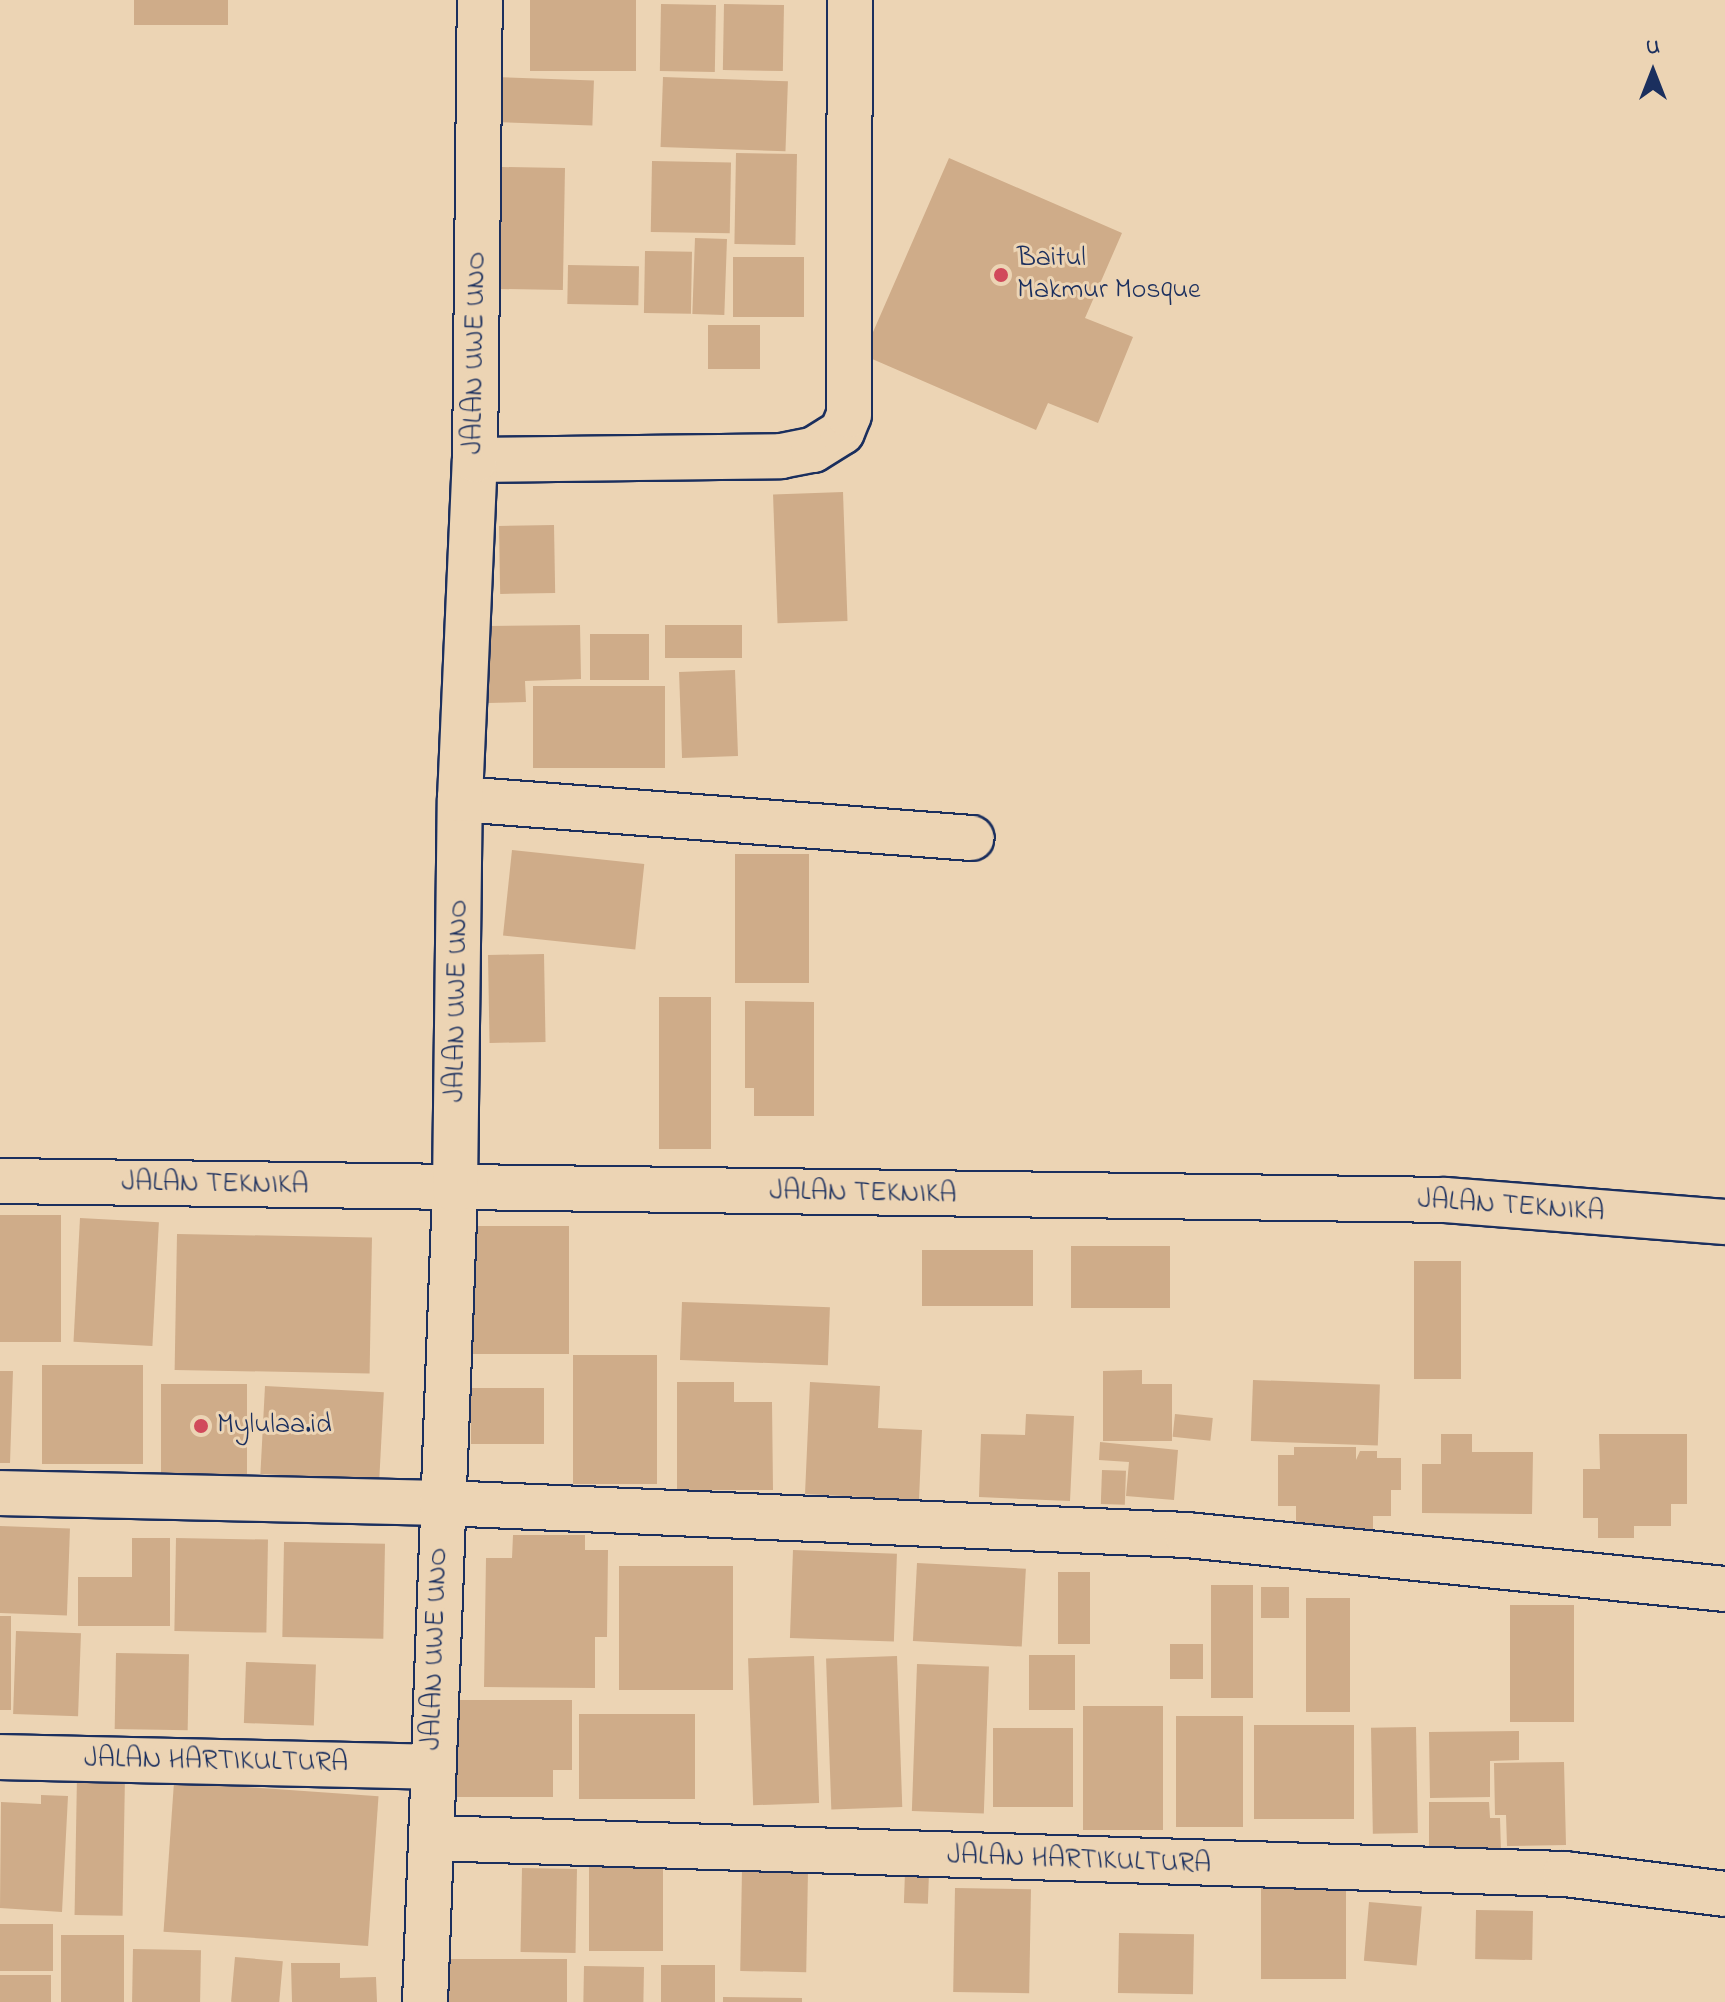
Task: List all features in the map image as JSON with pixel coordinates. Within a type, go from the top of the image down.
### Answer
[{"type":"street","name":"JALAN UWE UNO","points":[[425,2002],[431,1767],[455,1190],[460,799],[475,460],[480,0]]},
{"type":"street","points":[[475,460],[781,456],[813,450],[842,432],[849,415],[850,0]]},
{"type":"street","points":[[460,799],[972,838]]},
{"type":"street","name":"JALAN TEKNIKA","points":[[0,1181],[455,1190],[1445,1200],[1725,1222]]},
{"type":"street","points":[[0,1493],[442,1503],[1187,1535],[1725,1589]]},
{"type":"street","name":"JALAN HARTIKULTURA","points":[[0,1757],[431,1767]]},
{"type":"street","name":"JALAN HARTIKULTURA","points":[[431,1838],[1565,1874],[1725,1894]]},
{"type":"building","points":[[134,0],[228,0],[228,25],[134,25]]},
{"type":"building","points":[[530,0],[636,0],[636,71],[530,71]]},
{"type":"building","points":[[661,4],[716,5],[715,72],[660,71]]},
{"type":"building","points":[[724,4],[784,5],[783,71],[723,70]]},
{"type":"building","points":[[494,77],[594,80],[592,125],[492,122]]},
{"type":"building","points":[[663,77],[788,81],[785,151],[661,147]]},
{"type":"building","points":[[736,153],[797,154],[795,245],[734,244]]},
{"type":"building","name":"Baitul Makmur Mosque","points":[[949,158],[1122,233],[1085,318],[1133,337],[1098,423],[1048,403],[1036,430],[863,355]]},
{"type":"building","points":[[652,161],[731,162],[730,233],[651,232]]},
{"type":"building","points":[[502,167],[565,168],[563,290],[500,289]]},
{"type":"building","points":[[695,238],[727,239],[724,315],[692,314]]},
{"type":"building","points":[[645,251],[692,252],[691,314],[644,313]]},
{"type":"building","points":[[733,257],[804,257],[804,317],[733,317]]},
{"type":"building","points":[[568,265],[639,266],[638,305],[567,304]]},
{"type":"building","points":[[708,325],[760,325],[760,369],[708,369]]},
{"type":"building","points":[[843,492],[848,621],[778,623],[773,494]]},
{"type":"building","points":[[554,525],[555,593],[500,594],[499,526]]},
{"type":"building","points":[[580,625],[581,679],[525,681],[526,702],[488,703],[487,626]]},
{"type":"building","points":[[665,625],[742,625],[742,658],[665,658]]},
{"type":"building","points":[[590,634],[649,634],[649,680],[590,680]]},
{"type":"building","points":[[735,670],[738,756],[682,758],[679,672]]},
{"type":"building","points":[[533,686],[665,686],[665,768],[533,768]]},
{"type":"building","points":[[512,850],[644,864],[635,949],[503,936]]},
{"type":"building","points":[[735,854],[809,854],[809,983],[735,983]]},
{"type":"building","points":[[544,954],[546,1042],[490,1043],[488,955]]},
{"type":"building","points":[[659,997],[711,997],[711,1149],[659,1149]]},
{"type":"building","points":[[745,1001],[814,1002],[814,1116],[754,1116],[754,1088],[745,1088]]},
{"type":"building","points":[[0,1215],[61,1215],[61,1342],[0,1342]]},
{"type":"building","points":[[80,1218],[159,1222],[152,1346],[74,1342]]},
{"type":"building","points":[[471,1226],[569,1226],[569,1354],[471,1354]]},
{"type":"building","points":[[177,1234],[372,1237],[370,1373],[175,1370]]},
{"type":"building","points":[[1071,1246],[1170,1246],[1170,1308],[1071,1308]]},
{"type":"building","points":[[922,1250],[1033,1250],[1033,1306],[922,1306]]},
{"type":"building","points":[[1414,1261],[1461,1261],[1461,1379],[1414,1379]]},
{"type":"building","points":[[682,1302],[830,1307],[828,1365],[680,1360]]},
{"type":"building","points":[[573,1355],[657,1355],[657,1484],[573,1484]]},
{"type":"building","points":[[42,1365],[143,1365],[143,1464],[42,1464]]},
{"type":"building","points":[[1142,1370],[1142,1384],[1172,1384],[1172,1441],[1103,1441],[1103,1371]]},
{"type":"building","points":[[0,1371],[13,1371],[10,1463],[0,1463]]},
{"type":"building","points":[[1253,1380],[1380,1384],[1378,1445],[1251,1441]]},
{"type":"building","points":[[677,1382],[734,1382],[734,1402],[772,1402],[773,1490],[677,1490]]},
{"type":"building","points":[[810,1382],[880,1386],[878,1428],[922,1430],[919,1500],[805,1494]]},
{"type":"building","points":[[161,1384],[247,1384],[247,1474],[161,1474]]},
{"type":"building","points":[[265,1386],[384,1392],[379,1480],[260,1474]]},
{"type":"building","points":[[471,1388],[544,1388],[544,1444],[471,1444]]},
{"type":"building","points":[[1026,1414],[1074,1416],[1070,1501],[979,1497],[981,1434],[1025,1435]]},
{"type":"building","points":[[1175,1414],[1213,1418],[1210,1441],[1173,1437]]},
{"type":"building","points":[[1441,1434],[1472,1434],[1472,1452],[1533,1452],[1532,1514],[1422,1513],[1422,1464],[1441,1464]]},
{"type":"building","points":[[1599,1434],[1687,1434],[1687,1504],[1671,1504],[1671,1526],[1634,1526],[1634,1538],[1598,1538],[1598,1518],[1583,1518],[1583,1469],[1600,1469]]},
{"type":"building","points":[[1100,1442],[1178,1450],[1174,1500],[1126,1496],[1129,1462],[1099,1460]]},
{"type":"building","points":[[1294,1447],[1356,1447],[1356,1460],[1360,1451],[1377,1451],[1377,1458],[1401,1458],[1401,1490],[1391,1490],[1391,1516],[1373,1516],[1373,1534],[1296,1534],[1296,1506],[1278,1506],[1278,1455],[1294,1455]]},
{"type":"building","points":[[1102,1470],[1126,1471],[1125,1505],[1101,1504]]},
{"type":"building","points":[[0,1526],[70,1528],[67,1615],[0,1613]]},
{"type":"building","points":[[513,1535],[585,1535],[585,1550],[608,1550],[607,1637],[595,1637],[595,1688],[484,1687],[486,1558],[512,1558]]},
{"type":"building","points":[[132,1538],[170,1538],[170,1626],[78,1626],[78,1577],[132,1577]]},
{"type":"building","points":[[176,1538],[268,1540],[266,1633],[174,1631]]},
{"type":"building","points":[[284,1542],[385,1544],[383,1639],[282,1637]]},
{"type":"building","points":[[793,1550],[897,1554],[894,1642],[790,1638]]},
{"type":"building","points":[[917,1563],[1026,1569],[1022,1647],[913,1641]]},
{"type":"building","points":[[619,1566],[733,1566],[733,1690],[619,1690]]},
{"type":"building","points":[[1058,1572],[1090,1572],[1090,1644],[1058,1644]]},
{"type":"building","points":[[1211,1585],[1253,1585],[1253,1698],[1211,1698]]},
{"type":"building","points":[[1261,1587],[1289,1587],[1289,1618],[1261,1618]]},
{"type":"building","points":[[1306,1598],[1350,1598],[1350,1712],[1306,1712]]},
{"type":"building","points":[[1510,1605],[1574,1605],[1574,1722],[1510,1722]]},
{"type":"building","points":[[0,1616],[11,1616],[11,1710],[0,1710]]},
{"type":"building","points":[[16,1631],[81,1633],[78,1716],[13,1714]]},
{"type":"building","points":[[1170,1644],[1203,1644],[1203,1679],[1170,1679]]},
{"type":"building","points":[[116,1653],[189,1654],[188,1730],[115,1729]]},
{"type":"building","points":[[1029,1655],[1075,1655],[1075,1710],[1029,1710]]},
{"type":"building","points":[[814,1656],[819,1803],[753,1805],[748,1658]]},
{"type":"building","points":[[897,1656],[902,1807],[831,1809],[826,1658]]},
{"type":"building","points":[[246,1662],[316,1664],[314,1725],[244,1723]]},
{"type":"building","points":[[917,1664],[989,1667],[984,1813],[912,1811]]},
{"type":"building","points":[[454,1700],[572,1700],[572,1770],[553,1770],[553,1797],[454,1797]]},
{"type":"building","points":[[1083,1706],[1163,1706],[1163,1830],[1083,1830]]},
{"type":"building","points":[[579,1714],[695,1714],[695,1799],[579,1799]]},
{"type":"building","points":[[1176,1716],[1243,1716],[1243,1827],[1176,1827]]},
{"type":"building","points":[[1254,1725],[1354,1725],[1354,1819],[1254,1819]]},
{"type":"building","points":[[1416,1727],[1418,1833],[1373,1834],[1371,1728]]},
{"type":"building","points":[[993,1728],[1073,1728],[1073,1807],[993,1807]]},
{"type":"building","points":[[1519,1731],[1519,1760],[1490,1761],[1490,1797],[1430,1798],[1429,1732]]},
{"type":"building","points":[[1564,1762],[1566,1845],[1507,1846],[1506,1815],[1495,1815],[1494,1763]]},
{"type":"building","points":[[77,1775],[125,1776],[123,1916],[75,1915]]},
{"type":"building","points":[[174,1782],[379,1796],[368,1946],[164,1932]]},
{"type":"building","points":[[41,1795],[68,1796],[62,1912],[0,1908],[1,1802],[41,1804]]},
{"type":"building","points":[[1429,1802],[1489,1802],[1490,1818],[1500,1818],[1501,1851],[1429,1851]]},
{"type":"building","points":[[589,1863],[663,1863],[663,1951],[589,1951]]},
{"type":"building","points":[[522,1868],[577,1869],[576,1953],[521,1952]]},
{"type":"building","points":[[742,1869],[808,1870],[806,1972],[740,1971]]},
{"type":"building","points":[[905,1872],[929,1873],[928,1904],[904,1903]]},
{"type":"building","points":[[1261,1887],[1346,1887],[1346,1979],[1261,1979]]},
{"type":"building","points":[[955,1888],[1031,1889],[1029,1993],[953,1992]]},
{"type":"building","points":[[1369,1902],[1422,1907],[1417,1965],[1364,1961]]},
{"type":"building","points":[[1476,1910],[1533,1911],[1532,1960],[1475,1959]]},
{"type":"building","points":[[0,1924],[53,1924],[53,1971],[0,1971]]},
{"type":"building","points":[[1119,1933],[1194,1934],[1193,1994],[1118,1993]]},
{"type":"building","points":[[61,1935],[124,1935],[124,2002],[61,2002]]},
{"type":"building","points":[[133,1949],[201,1950],[200,2002],[132,2002]]},
{"type":"building","points":[[235,1957],[283,1961],[279,2002],[231,2002]]},
{"type":"building","points":[[446,1959],[567,1959],[567,2002],[446,2002]]},
{"type":"building","points":[[291,1963],[340,1963],[340,1978],[376,1977],[377,2002],[292,2002]]},
{"type":"building","points":[[661,1965],[715,1965],[715,2002],[661,2002]]},
{"type":"building","points":[[584,1966],[644,1967],[643,2002],[583,2002]]},
{"type":"building","points":[[0,1975],[51,1975],[51,2002],[0,2002]]},
{"type":"building","points":[[723,1997],[802,1998],[802,2002],[723,2002]]},
{"type":"place","name":"Baitul Makmur Mosque","points":[[1001,275]]},
{"type":"place","name":"Mylulaa.id","points":[[201,1426]]}]
